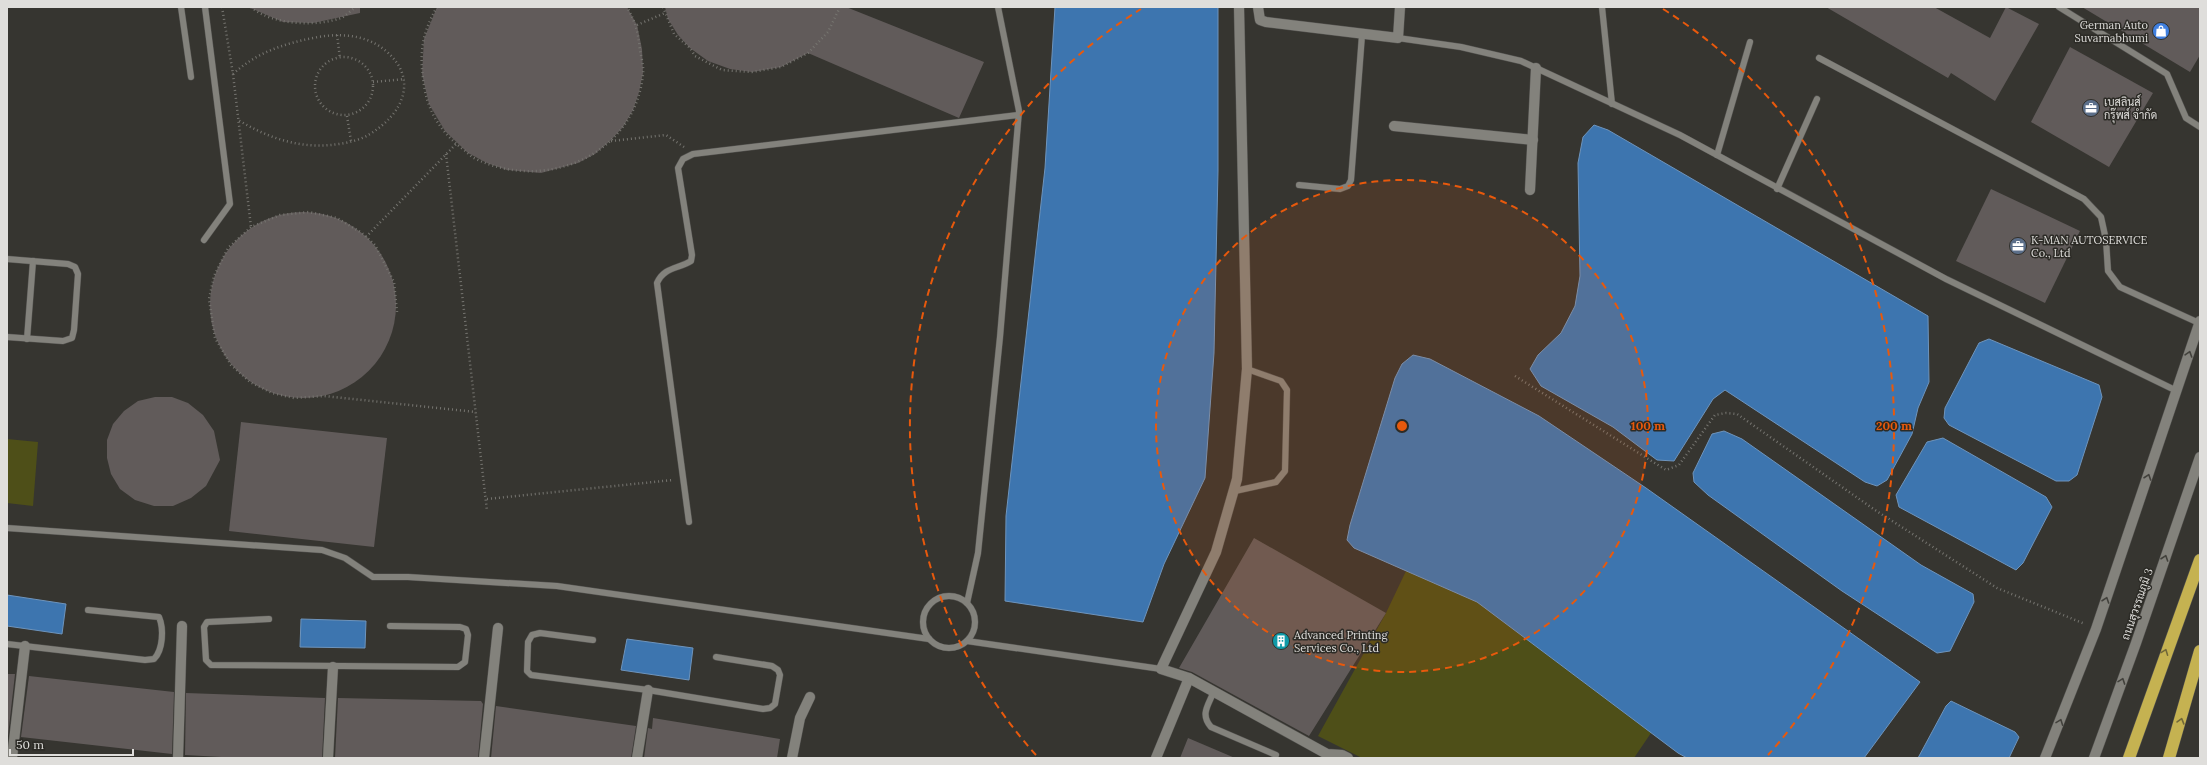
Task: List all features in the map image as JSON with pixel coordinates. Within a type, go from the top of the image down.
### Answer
[{"type":"highway","points":[[2129,758],[2200,560]]},
{"type":"highway","points":[[2170,758],[2200,652]]},
{"type":"street","points":[[1239,7],[1247,369],[1235,491],[1216,552],[1161,669],[1189,678],[1327,756],[1342,755],[1348,758]]},
{"type":"street","points":[[1258,7],[1260,20],[1266,22],[1362,35],[1398,38],[1400,7]]},
{"type":"street","points":[[1530,190],[1536,68]]},
{"type":"street","points":[[1394,126],[1533,140]]},
{"type":"street","points":[[2046,758],[2096,629],[2200,322]]},
{"type":"street","name":"ถนนสุวรรณภูมิ 3","points":[[2094,758],[2136,644],[2200,457]]},
{"type":"street","points":[[178,758],[182,626]]},
{"type":"street","points":[[484,758],[498,628]]},
{"type":"street","points":[[12,758],[25,646]]},
{"type":"street","points":[[328,758],[333,667]]},
{"type":"street","points":[[1156,758],[1189,678]]},
{"type":"street","points":[[637,758],[648,690]]},
{"type":"street","points":[[792,758],[800,718],[810,697]]},
{"type":"lane","points":[[181,7],[191,77]]},
{"type":"lane","points":[[204,240],[230,204],[205,7]]},
{"type":"lane","points":[[967,603],[978,554],[1000,337],[1018,115],[998,7]]},
{"type":"lane","points":[[1602,7],[1612,104]]},
{"type":"lane","points":[[2059,7],[2167,74],[2186,118],[2200,127]]},
{"type":"lane","points":[[1299,185],[1340,188],[1348,186],[1351,180],[1362,35]]},
{"type":"lane","points":[[1398,38],[1461,47],[1521,61],[1680,135],[1946,280],[2177,391]]},
{"type":"lane","points":[[1717,155],[1750,42]]},
{"type":"lane","points":[[1819,58],[2084,199],[2101,217],[2106,240],[2108,271],[2120,287],[2200,322]]},
{"type":"lane","points":[[1777,189],[1817,99]]},
{"type":"lane","points":[[688,522],[656,283],[659,277],[667,270],[684,265],[691,261],[692,255],[678,168],[683,159],[693,154],[1018,115]]},
{"type":"lane","points":[[7,259],[75,267],[78,274],[74,330],[72,338],[63,341],[7,337]]},
{"type":"lane","points":[[27,339],[33,261]]},
{"type":"lane","points":[[1235,491],[1276,482],[1285,471],[1287,390],[1281,381],[1247,369]]},
{"type":"lane","points":[[7,528],[322,550],[339,555],[367,575],[376,578],[408,577],[557,586],[929,639],[944,648],[960,646],[967,641],[973,630],[975,618],[967,603],[952,596],[943,597],[928,606],[922,623],[929,639]]},
{"type":"lane","points":[[7,644],[145,660],[154,659],[159,654],[162,625],[160,617],[88,610]]},
{"type":"lane","points":[[269,619],[207,622],[204,627],[206,660],[211,665],[333,667],[458,667],[465,662],[468,635],[466,629],[460,627],[390,626]]},
{"type":"lane","points":[[593,640],[540,633],[532,635],[528,642],[527,671],[531,675],[648,690],[763,709],[770,708],[775,704],[780,675],[778,670],[772,666],[716,657]]},
{"type":"lane","points":[[967,641],[1161,669]]},
{"type":"lane","points":[[1214,692],[1204,714],[1205,720],[1211,727],[1276,755]]},
{"type":"path","points":[[222,7],[233,74],[251,227]]},
{"type":"path","points":[[251,7],[283,22],[313,23],[341,18],[356,7]]},
{"type":"path","points":[[436,7],[422,39],[422,74],[428,107],[447,137],[474,159],[507,170],[541,172],[578,163],[595,154],[610,141],[629,116],[640,92],[643,73],[637,25],[627,7]]},
{"type":"path","points":[[663,7],[674,34],[690,48],[695,56],[722,70],[752,72],[781,67],[808,53],[828,32],[840,7]]},
{"type":"path","points":[[637,25],[666,13]]},
{"type":"path","points":[[233,74],[243,65],[272,49],[296,42],[337,35],[358,37],[381,47],[399,64],[405,79],[405,91],[402,101],[394,114],[370,134],[351,141],[329,145],[289,142],[262,134],[238,120]]},
{"type":"path","points":[[337,35],[340,58]]},
{"type":"path","points":[[340,58],[357,60],[364,66],[373,82],[372,91],[367,104],[356,113],[347,116],[337,115],[328,111],[320,104],[316,96],[314,86],[316,76],[321,67],[329,61],[340,58]]},
{"type":"path","points":[[373,82],[405,79]]},
{"type":"path","points":[[347,116],[351,141]]},
{"type":"path","points":[[610,141],[666,135],[693,154]]},
{"type":"path","points":[[366,237],[456,144]]},
{"type":"path","points":[[446,154],[487,499],[487,512]]},
{"type":"path","points":[[396,312],[394,282],[375,245],[366,237],[337,218],[309,212],[280,214],[251,227],[228,248],[214,276],[209,299],[215,338],[231,365],[250,382],[272,393],[294,398],[324,396],[476,412]]},
{"type":"path","points":[[1515,376],[1666,470],[1679,465],[1715,415],[1726,413],[1737,414],[1875,510],[1997,588],[2096,629]]},
{"type":"path","points":[[487,499],[683,479]]},
{"type":"shaded area","points":[[7,439],[38,442],[33,506],[7,503]]},
{"type":"shaded area","points":[[1406,571],[1477,602],[1651,733],[1634,758],[1362,758],[1318,736],[1386,613]]},
{"type":"water","points":[[1055,7],[1218,7],[1218,171],[1214,353],[1205,478],[1164,564],[1143,622],[1005,601],[1006,516],[1045,168]]},
{"type":"water","points":[[1594,125],[1608,130],[1928,316],[1929,382],[1918,408],[1912,434],[1887,480],[1877,486],[1865,482],[1725,390],[1713,399],[1674,461],[1657,460],[1613,427],[1541,386],[1530,369],[1538,355],[1561,333],[1575,306],[1580,276],[1578,163],[1583,137]]},
{"type":"water","points":[[1989,339],[2099,385],[2102,397],[2077,475],[2069,481],[2056,481],[1949,425],[1944,418],[1945,408],[1979,343]]},
{"type":"water","points":[[1413,355],[1430,359],[1539,416],[1646,488],[1920,682],[1864,758],[1687,758],[1678,753],[1477,602],[1354,548],[1347,540],[1350,525],[1395,378],[1402,364]]},
{"type":"water","points":[[1724,431],[1742,439],[1921,565],[1973,594],[1974,602],[1950,651],[1937,653],[1842,591],[1708,495],[1694,482],[1693,473],[1712,434]]},
{"type":"water","points":[[1943,438],[2046,497],[2052,507],[2023,563],[2016,570],[1899,507],[1896,495],[1927,442]]},
{"type":"water","points":[[7,595],[66,604],[62,634],[7,626]]},
{"type":"water","points":[[301,619],[366,621],[365,648],[300,647]]},
{"type":"water","points":[[627,639],[693,648],[689,680],[621,670]]},
{"type":"water","points":[[1951,701],[2015,732],[2019,737],[2009,758],[1918,758],[1946,706]]},
{"type":"building","points":[[248,7],[360,7],[360,13],[313,23],[283,22]]},
{"type":"building","points":[[437,7],[627,7],[637,25],[642,49],[643,73],[633,110],[623,127],[610,141],[595,154],[578,163],[541,173],[507,170],[487,163],[468,153],[445,131],[429,104],[422,74],[424,39]]},
{"type":"building","points":[[665,7],[846,7],[984,62],[959,118],[808,53],[781,67],[752,72],[730,69],[708,61],[690,48],[678,35],[668,19]]},
{"type":"building","points":[[1826,7],[1934,7],[1990,38],[2006,7],[2039,24],[1995,101],[1951,73],[1948,78]]},
{"type":"building","name":"German Auto Suvarnabhumi","points":[[2082,7],[2200,7],[2200,55],[2190,72]]},
{"type":"building","name":"เบสลินส์ กรุ๊พส์ จำกัด","points":[[2070,47],[2153,93],[2109,167],[2031,122]]},
{"type":"building","name":"K-MAN AUTOSERVICE Co., Ltd","points":[[1991,189],[2080,231],[2045,303],[1956,261]]},
{"type":"building","points":[[303,212],[321,214],[339,219],[355,228],[369,239],[380,253],[389,269],[394,287],[396,305],[394,323],[389,341],[380,357],[369,371],[355,382],[339,391],[321,396],[303,398],[285,396],[267,391],[251,382],[237,371],[226,357],[217,341],[212,323],[210,305],[212,287],[217,269],[226,253],[237,239],[251,228],[267,219],[285,214]]},
{"type":"building","points":[[155,397],[172,397],[188,403],[203,415],[214,431],[220,460],[206,486],[191,498],[173,506],[154,506],[135,500],[120,489],[111,474],[107,458],[107,440],[113,424],[124,411],[138,401]]},
{"type":"building","points":[[241,422],[387,438],[374,547],[229,531]]},
{"type":"building","name":"Advanced Printing Services Co., Ltd","points":[[1254,538],[1386,613],[1309,736],[1192,672],[1179,668]]},
{"type":"building","points":[[7,674],[15,674],[8,736],[7,736]]},
{"type":"building","points":[[29,676],[174,692],[172,754],[21,737]]},
{"type":"building","points":[[186,693],[325,698],[322,758],[239,758],[185,755]]},
{"type":"building","points":[[338,698],[481,701],[483,704],[478,758],[335,758]]},
{"type":"building","points":[[496,706],[636,726],[631,758],[491,758]]},
{"type":"building","points":[[653,718],[780,739],[777,758],[644,758],[648,728],[652,729]]},
{"type":"building","points":[[1188,738],[1235,758],[1180,758]]},
{"type":"place","name":"German Auto Suvarnabhumi","points":[[2161,31]]},
{"type":"place","name":"เบสลินส์ กรุ๊พส์ จำกัด","points":[[2091,108]]},
{"type":"place","name":"K-MAN AUTOSERVICE Co., Ltd","points":[[2018,246]]},
{"type":"place","name":"Advanced Printing Services Co., Ltd","points":[[1281,641]]}]
